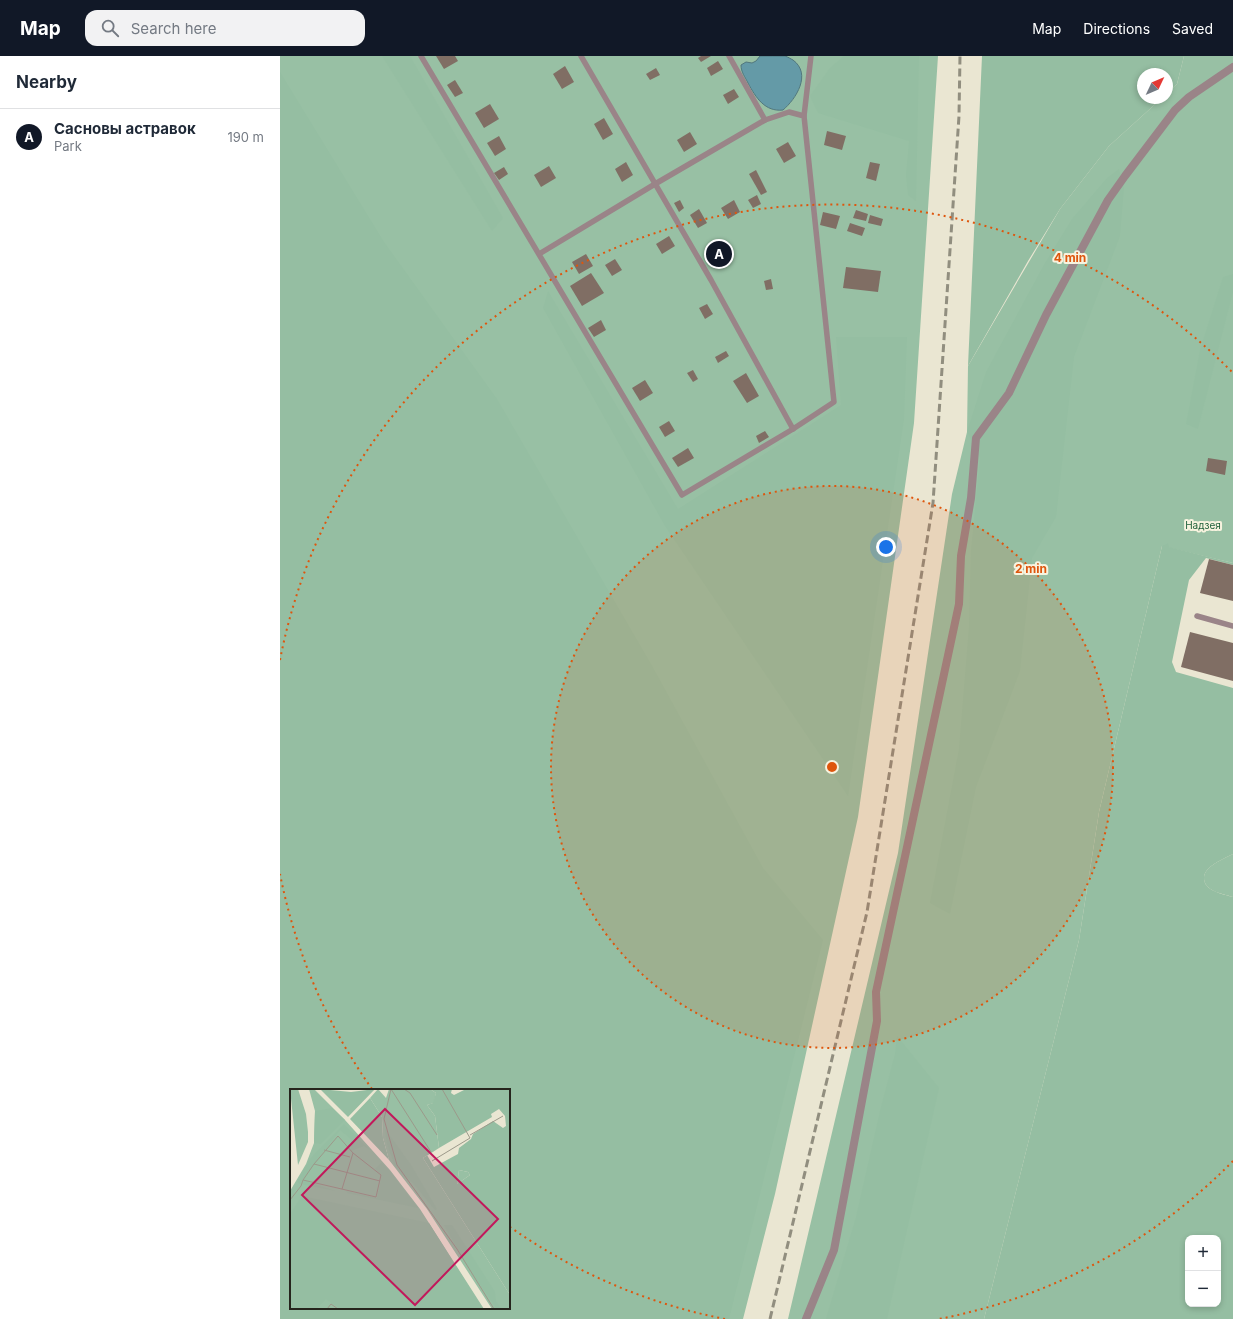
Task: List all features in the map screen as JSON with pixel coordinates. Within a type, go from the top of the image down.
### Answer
[{"type":"street","points":[[806,1319],[834,1250],[877,1021],[876,992],[959,604],[961,556],[971,498],[976,438],[1009,393],[1046,315],[1108,200],[1175,110],[1189,97],[1233,68]]},
{"type":"lane","points":[[421,56],[682,495],[793,429],[834,402],[804,116],[811,56]]},
{"type":"lane","points":[[581,56],[711,280],[793,429]]},
{"type":"lane","points":[[729,56],[765,120]]},
{"type":"lane","points":[[539,254],[765,120],[789,112],[804,116]]},
{"type":"lane","points":[[1197,616],[1233,626]]},
{"type":"green space","points":[[280,56],[938,56],[914,423],[858,817],[775,1194],[743,1319],[280,1319]]},
{"type":"green space","points":[[382,56],[410,56],[503,218],[492,231]]},
{"type":"green space","points":[[844,56],[919,56],[916,201],[908,195],[906,176],[909,141],[818,113],[810,96],[830,68]]},
{"type":"green space","points":[[982,56],[1184,56],[1177,84],[1173,88],[1173,68],[1137,68],[1137,104],[1155,104],[1109,146],[1060,209],[1028,261],[968,366]]},
{"type":"green space","name":"Надзея","points":[[1184,56],[1233,56],[1233,563],[1162,546],[1099,812],[1079,940],[984,1319],[788,1319],[898,853],[952,494],[967,432],[968,366],[1060,209],[1109,146],[1155,104],[1173,104],[1173,88],[1177,84]]},
{"type":"green space","points":[[280,72],[384,242],[497,399],[651,664],[763,868],[823,940],[729,1319],[280,1319]]},
{"type":"green space","points":[[1119,169],[1124,188],[1120,236],[1074,357],[1056,517],[1032,558],[1020,671],[976,787],[950,914],[930,903],[959,749],[969,627],[971,551],[980,458],[967,432],[986,372],[1045,263],[1072,219],[1107,178]]},
{"type":"green space","points":[[1233,274],[1233,292],[1198,429],[1186,424],[1200,350],[1223,277]]},
{"type":"green space","points":[[548,291],[678,509],[841,405],[836,337],[907,337],[904,419],[848,796],[665,526],[543,308]]},
{"type":"green space","points":[[1168,543],[1169,547],[1233,563],[1233,565],[1206,558],[1189,580],[1172,662],[1176,672],[1233,688],[1233,854],[1220,860],[1211,867],[1206,872],[1204,877],[1207,886],[1210,889],[1233,897],[1233,1319],[984,1319],[1079,940],[1099,812],[1162,546]]},
{"type":"green space","points":[[1233,854],[1233,897],[1210,889],[1205,882],[1204,875],[1220,860]]},
{"type":"green space","points":[[897,1036],[939,1088],[887,1319],[826,1319],[856,1217],[881,1107],[895,1054]]},
{"type":"water","points":[[760,56],[785,56],[793,60],[799,66],[802,79],[800,86],[793,100],[783,110],[771,109],[762,103],[754,94],[742,72],[741,65],[746,62],[752,63]]},
{"type":"building","points":[[436,56],[455,56],[458,61],[444,69]]},
{"type":"building","points":[[701,56],[711,56],[701,62],[698,58]]},
{"type":"building","points":[[718,61],[723,69],[711,76],[707,68]]},
{"type":"building","points":[[565,66],[574,82],[562,89],[553,74]]},
{"type":"building","points":[[656,68],[660,75],[650,80],[646,74]]},
{"type":"building","points":[[455,80],[463,93],[455,97],[447,85]]},
{"type":"building","points":[[734,89],[739,97],[728,104],[723,95]]},
{"type":"building","points":[[490,104],[499,119],[484,128],[475,113]]},
{"type":"building","points":[[604,118],[613,134],[603,140],[594,124]]},
{"type":"building","points":[[827,131],[846,136],[842,150],[824,145]]},
{"type":"building","points":[[690,132],[697,144],[684,152],[677,140]]},
{"type":"building","points":[[499,136],[506,149],[495,156],[487,143]]},
{"type":"building","points":[[788,142],[796,156],[784,163],[776,149]]},
{"type":"building","points":[[626,162],[633,175],[622,182],[615,169]]},
{"type":"building","points":[[870,162],[880,164],[876,181],[866,178]]},
{"type":"building","points":[[549,166],[556,178],[541,187],[534,175]]},
{"type":"building","points":[[504,167],[508,174],[499,180],[494,173]]},
{"type":"building","points":[[756,170],[767,192],[761,195],[749,174]]},
{"type":"building","points":[[757,195],[761,204],[753,208],[748,200]]},
{"type":"building","points":[[680,200],[684,208],[679,212],[674,203]]},
{"type":"building","points":[[734,200],[740,212],[728,219],[721,208]]},
{"type":"building","points":[[699,209],[707,223],[698,228],[690,215]]},
{"type":"building","points":[[856,210],[868,214],[866,221],[853,218]]},
{"type":"building","points":[[823,212],[840,216],[836,229],[820,225]]},
{"type":"building","points":[[870,215],[883,219],[881,226],[868,223]]},
{"type":"building","points":[[850,223],[865,228],[862,236],[847,231]]},
{"type":"building","points":[[669,236],[675,246],[662,254],[656,244]]},
{"type":"building","points":[[586,254],[593,266],[579,274],[572,262]]},
{"type":"building","points":[[615,259],[622,270],[612,276],[605,265]]},
{"type":"building","points":[[846,267],[881,271],[878,292],[843,288]]},
{"type":"building","points":[[591,273],[604,293],[582,306],[570,286]]},
{"type":"building","points":[[771,279],[773,289],[766,290],[764,281]]},
{"type":"building","points":[[707,304],[713,314],[705,319],[699,308]]},
{"type":"building","points":[[601,320],[606,330],[594,337],[588,328]]},
{"type":"building","points":[[726,351],[729,356],[718,363],[715,357]]},
{"type":"building","points":[[693,370],[698,379],[693,382],[687,373]]},
{"type":"building","points":[[746,373],[759,396],[747,403],[733,381]]},
{"type":"building","points":[[645,380],[653,393],[640,401],[632,388]]},
{"type":"building","points":[[669,421],[675,431],[665,437],[659,427]]},
{"type":"building","points":[[765,431],[769,437],[759,443],[756,436]]},
{"type":"building","points":[[688,448],[694,458],[678,467],[672,458]]},
{"type":"building","points":[[1208,458],[1227,461],[1225,475],[1206,471]]},
{"type":"building","points":[[1209,559],[1233,565],[1233,601],[1200,593]]},
{"type":"building","points":[[1190,632],[1233,643],[1233,681],[1181,667]]},
{"type":"railway","points":[[770,1319],[867,912],[933,503],[959,116],[960,56]]},
{"type":"place","name":"Сасновы астравок","points":[[719,254]]}]
